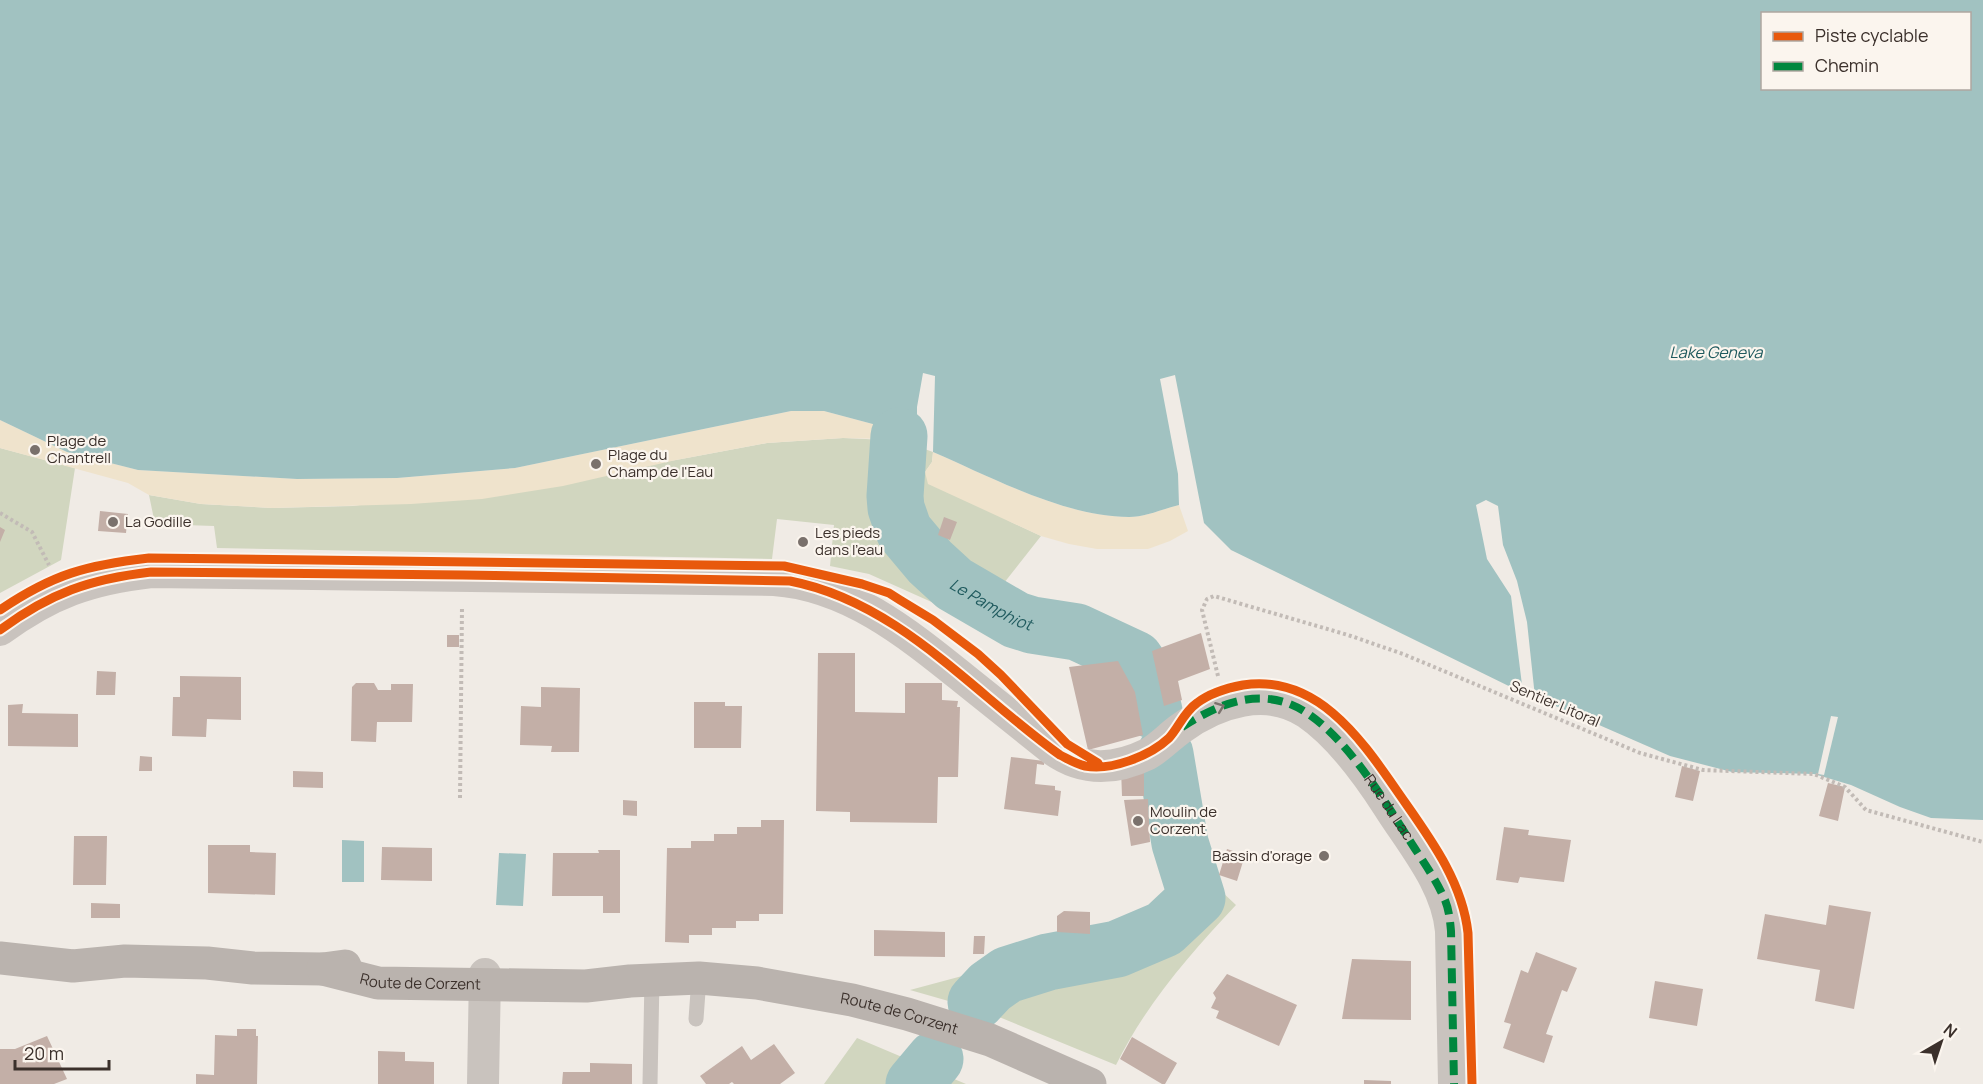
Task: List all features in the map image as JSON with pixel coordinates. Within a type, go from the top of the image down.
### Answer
[{"type":"street","name":"Rue du Lac","points":[[0,630],[64,591],[129,575],[171,572],[774,580],[807,584],[858,604],[901,630],[1053,750],[1083,766],[1103,766],[1134,759],[1157,747],[1191,722],[1225,704],[1259,698],[1272,699],[1296,707],[1318,721],[1360,767],[1381,795],[1440,890],[1450,919],[1459,1067]]},
{"type":"street","name":"Route de Corzent","points":[[0,958],[73,966],[125,960],[187,962],[254,968],[322,969],[363,964],[428,965],[485,979],[515,969],[532,967],[651,974],[788,988],[852,1000],[907,1014],[990,1040],[1090,1084]]},
{"type":"street","name":"Route de Corzent","points":[[0,977],[180,979],[254,968]]},
{"type":"street","points":[[483,1084],[485,979]]},
{"type":"lane","points":[[650,1084],[651,974]]},
{"type":"lane","points":[[696,1019],[699,978]]},
{"type":"path","points":[[0,513],[32,532],[50,569]]},
{"type":"path","points":[[460,798],[463,575]]},
{"type":"green space","points":[[843,438],[900,443],[933,452],[932,462],[925,472],[1011,522],[1041,536],[974,621],[869,574],[830,566],[834,525],[777,519],[772,559],[217,548],[214,526],[155,524],[149,495],[201,504],[272,508],[353,506],[676,460],[767,443]]},
{"type":"green space","points":[[0,448],[75,468],[61,560],[0,593]]},
{"type":"green space","points":[[1179,738],[1204,875],[1236,905],[1202,942],[1155,1000],[1116,1065],[987,1012],[910,990],[1100,939],[1169,903],[1148,759]]},
{"type":"green space","points":[[857,1038],[966,1084],[824,1084]]},
{"type":"sand","name":"Plage du Champ de l'Eau","points":[[791,411],[824,411],[884,427],[884,439],[843,438],[767,443],[676,460],[563,486],[482,499],[411,504],[272,508],[201,504],[149,495],[128,483],[0,448],[0,420],[67,452],[138,470],[297,479],[397,478],[515,468]]},
{"type":"sand","points":[[933,452],[1029,494],[1080,510],[1105,515],[1135,517],[1179,505],[1188,531],[1148,549],[1097,549],[1041,536],[928,484],[925,472],[932,462]]},
{"type":"water","name":"Lake Geneva","points":[[0,0],[1983,0],[1983,820],[1931,818],[1851,785],[1814,774],[1732,772],[1670,756],[1535,697],[1527,622],[1517,581],[1503,545],[1498,506],[1486,500],[1476,505],[1487,559],[1511,596],[1523,693],[1231,550],[1204,523],[1175,375],[1160,379],[1178,474],[1179,505],[1135,517],[1105,515],[1054,503],[1004,484],[933,452],[935,376],[923,373],[917,407],[917,446],[884,427],[824,411],[791,411],[515,468],[397,478],[297,479],[138,470],[67,452],[0,420]]},
{"type":"water","points":[[342,840],[364,841],[364,882],[342,882]]},
{"type":"water","points":[[499,853],[526,854],[523,906],[496,905]]},
{"type":"pier","points":[[1831,716],[1838,717],[1824,775],[1818,774]]},
{"type":"building","name":"La Godille","points":[[100,511],[128,514],[126,533],[98,531]]},
{"type":"building","points":[[944,517],[957,522],[950,540],[938,535]]},
{"type":"building","points":[[0,527],[5,530],[0,542]]},
{"type":"building","points":[[1201,633],[1210,669],[1178,681],[1182,700],[1164,706],[1152,651]]},
{"type":"building","points":[[447,635],[459,635],[459,647],[447,647]]},
{"type":"building","points":[[818,653],[855,653],[855,712],[905,713],[905,683],[942,683],[942,700],[958,701],[957,707],[960,707],[958,777],[938,777],[937,823],[850,822],[850,812],[816,811]]},
{"type":"building","points":[[1118,661],[1135,692],[1143,735],[1088,750],[1069,667]]},
{"type":"building","points":[[97,671],[116,672],[115,695],[96,695]]},
{"type":"building","points":[[180,676],[241,677],[241,720],[207,719],[206,737],[172,736],[173,697],[180,697]]},
{"type":"building","points":[[356,683],[374,683],[378,690],[391,690],[391,684],[413,684],[412,722],[377,722],[376,742],[351,741],[352,687]]},
{"type":"building","points":[[541,687],[580,688],[579,752],[551,752],[552,746],[520,745],[521,706],[541,707]]},
{"type":"building","points":[[694,702],[725,702],[725,706],[742,706],[741,748],[694,748]]},
{"type":"building","points":[[23,704],[22,713],[78,714],[78,747],[8,746],[8,705]]},
{"type":"building","points":[[140,756],[152,757],[152,771],[139,771]]},
{"type":"building","points":[[1011,757],[1044,761],[1044,765],[1037,764],[1035,784],[1055,786],[1055,790],[1061,791],[1058,816],[1004,809]]},
{"type":"building","points":[[1144,766],[1144,796],[1122,796],[1121,769]]},
{"type":"building","points":[[1682,766],[1700,771],[1693,801],[1675,797]]},
{"type":"building","points":[[293,771],[323,772],[323,788],[293,787]]},
{"type":"building","points":[[1828,783],[1845,787],[1838,821],[1819,816]]},
{"type":"building","name":"Moulin de Corzent","points":[[1148,799],[1150,842],[1131,846],[1124,800]]},
{"type":"building","points":[[623,800],[637,801],[637,816],[623,815]]},
{"type":"building","points":[[761,820],[784,820],[783,914],[759,914],[759,921],[736,921],[736,928],[712,928],[712,935],[689,935],[689,943],[665,942],[667,848],[691,848],[691,841],[714,841],[714,834],[737,834],[737,827],[761,827]]},
{"type":"building","points":[[1504,827],[1529,830],[1528,835],[1571,840],[1564,882],[1520,877],[1518,883],[1496,880]]},
{"type":"building","points":[[74,836],[107,836],[106,885],[73,885]]},
{"type":"building","points":[[208,845],[250,845],[250,852],[276,853],[275,895],[208,893]]},
{"type":"building","points":[[382,847],[432,848],[432,881],[381,880]]},
{"type":"building","points":[[1227,849],[1245,855],[1237,881],[1219,875]]},
{"type":"building","points":[[598,850],[620,850],[620,913],[603,913],[603,896],[552,896],[553,853],[599,853]]},
{"type":"building","points":[[91,903],[120,904],[120,918],[91,918]]},
{"type":"building","points":[[1829,905],[1871,912],[1854,1009],[1815,1001],[1820,970],[1757,959],[1765,914],[1826,925]]},
{"type":"building","points":[[1064,911],[1090,912],[1090,934],[1057,932],[1057,916]]},
{"type":"building","points":[[874,930],[945,932],[945,957],[874,956]]},
{"type":"building","points":[[974,936],[985,936],[984,954],[973,954]]},
{"type":"building","points":[[1536,952],[1577,968],[1567,992],[1562,990],[1546,1034],[1553,1036],[1544,1063],[1503,1048],[1511,1024],[1504,1022],[1521,970],[1528,973]]},
{"type":"building","points":[[1352,959],[1411,961],[1411,1020],[1342,1019]]},
{"type":"building","points":[[1227,974],[1297,1005],[1279,1046],[1216,1018],[1219,1011],[1211,1008],[1216,998],[1213,993]]},
{"type":"building","points":[[1655,981],[1703,989],[1697,1026],[1649,1018]]},
{"type":"building","points":[[237,1029],[256,1029],[256,1036],[258,1036],[257,1084],[196,1084],[196,1074],[214,1075],[215,1035],[237,1036]]},
{"type":"building","points":[[47,1036],[67,1079],[54,1084],[0,1084],[0,1049],[15,1049]]},
{"type":"building","points":[[1132,1037],[1177,1063],[1165,1084],[1120,1059]]},
{"type":"building","points":[[774,1044],[795,1073],[780,1084],[734,1084],[732,1082],[706,1084],[700,1076],[742,1046],[751,1060]]},
{"type":"building","points":[[378,1051],[405,1052],[405,1061],[434,1062],[434,1084],[378,1084]]},
{"type":"building","points":[[590,1063],[632,1064],[632,1084],[562,1084],[563,1072],[590,1072]]},
{"type":"building","points":[[1364,1080],[1391,1081],[1391,1084],[1364,1084]]},
{"type":"waterway","name":"Le Pamphiot","points":[[899,436],[896,508],[904,531],[930,562],[954,584],[1016,620],[1032,625],[1077,632],[1135,659],[1143,671],[1154,711]]},
{"type":"waterway","name":"Le Pamphiot","points":[[976,1002],[990,987],[1007,975],[1048,962],[1117,949],[1164,929],[1197,898],[1180,843],[1165,754]]},
{"type":"waterway","name":"Le Pamphiot","points":[[914,1084],[935,1059]]},
{"type":"marked path","points":[[1182,727],[1230,703],[1270,699],[1284,702],[1303,711],[1321,724],[1356,761],[1429,870],[1446,904],[1451,931],[1454,1084]]},
{"type":"cycle path","points":[[0,610],[37,588],[71,573],[107,564],[149,558],[784,566],[862,584],[889,593],[933,620],[978,654],[1001,675],[1067,744],[1098,763]]},
{"type":"cycle path","points":[[0,630],[36,606],[71,590],[109,579],[151,572],[790,581],[829,592],[866,608],[901,629],[1060,755],[1082,765],[1095,767],[1130,761],[1152,751],[1169,738],[1192,707],[1207,696],[1219,691],[1243,685],[1269,684],[1292,689],[1313,699],[1332,713],[1366,748],[1430,839],[1450,875],[1458,893],[1468,933],[1472,1084]]},
{"type":"place","name":"Plage de Chantrell","points":[[35,450]]},
{"type":"place","name":"Plage du Champ de l'Eau","points":[[596,464]]},
{"type":"place","name":"La Godille","points":[[113,522]]},
{"type":"place","name":"Les pieds dans l'eau","points":[[803,542]]},
{"type":"place","name":"Moulin de Corzent","points":[[1138,821]]},
{"type":"place","name":"Bassin d'orage","points":[[1324,856]]}]
